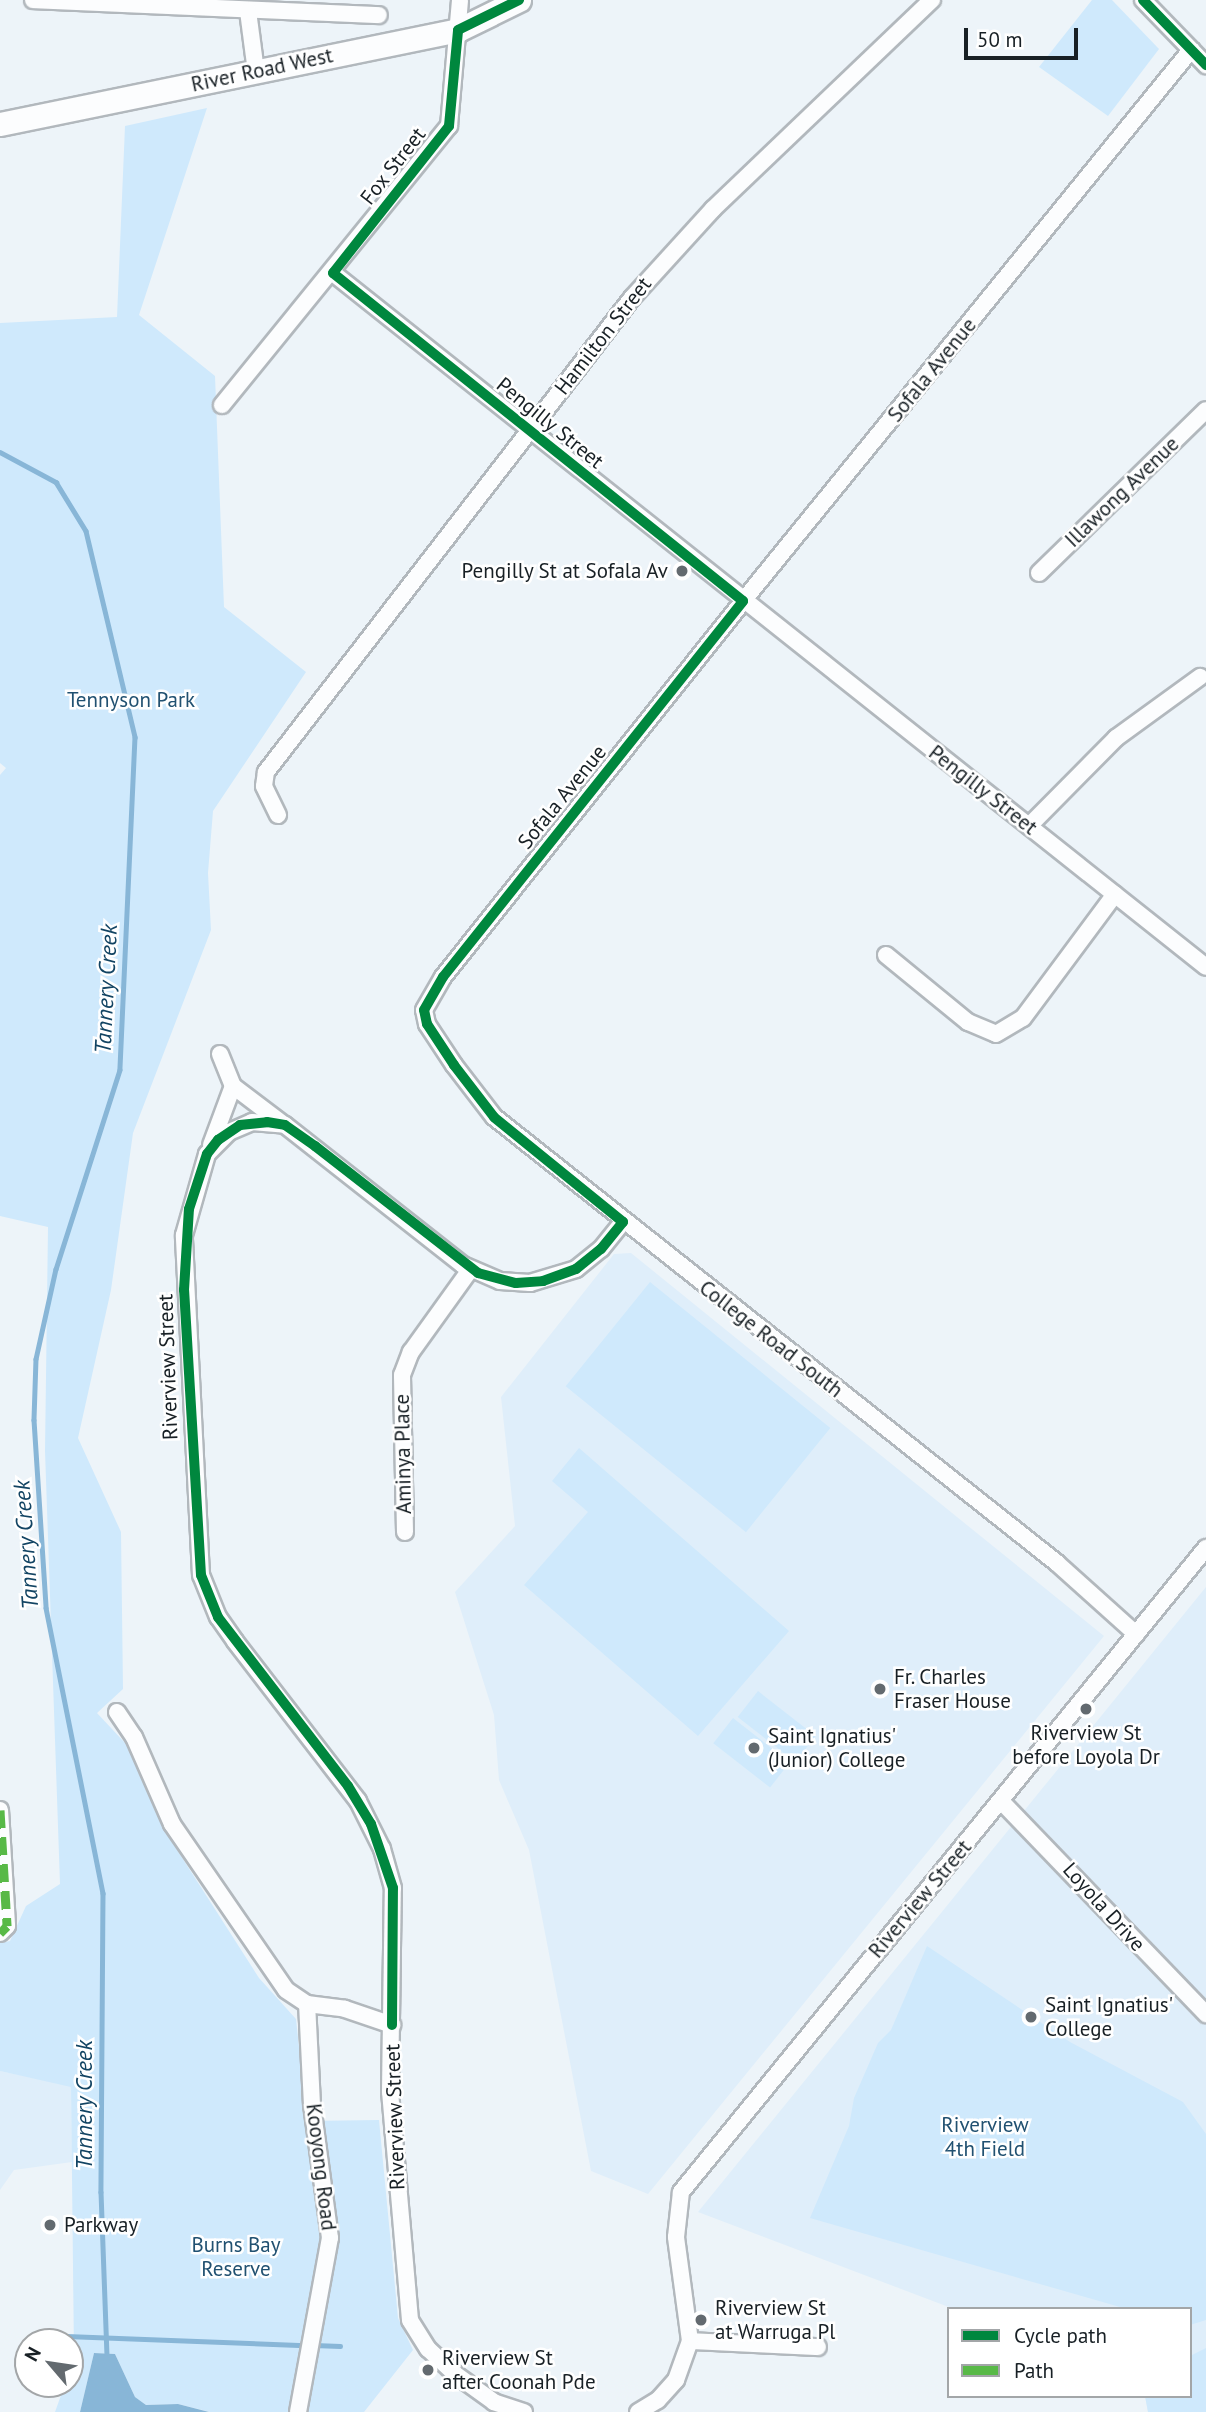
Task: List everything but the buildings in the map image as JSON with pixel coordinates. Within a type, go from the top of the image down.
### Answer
[{"type":"main road","name":"River Road West","points":[[0,124],[458,30],[519,0]]},
{"type":"street","points":[[33,0],[379,15]]},
{"type":"street","name":"Fox Street","points":[[222,405],[333,273],[449,126],[460,0]]},
{"type":"street","name":"Hamilton Street","points":[[278,815],[264,786],[266,772],[528,431],[676,247],[932,0]]},
{"type":"street","points":[[1143,0],[1206,65]]},
{"type":"street","points":[[248,11],[256,72]]},
{"type":"street","name":"Sofala Avenue","points":[[427,1024],[424,1010],[430,995],[743,601],[1191,50]]},
{"type":"street","name":"Pengilly Street","points":[[333,273],[528,431],[1206,967]]},
{"type":"street","name":"Illawong Avenue","points":[[1039,573],[1206,410]]},
{"type":"street","points":[[1029,826],[1116,738],[1200,677]]},
{"type":"street","points":[[886,955],[968,1022],[996,1034],[1023,1018],[1115,894]]},
{"type":"street","name":"College Road South","points":[[427,1024],[494,1117],[1085,1586],[1136,1634]]},
{"type":"street","points":[[220,1055],[233,1087],[470,1270],[516,1283],[560,1277],[590,1259],[623,1222]]},
{"type":"street","name":"Riverview Street","points":[[233,1087],[207,1154],[184,1235],[201,1575],[229,1633],[348,1786],[372,1824],[393,1888],[393,2139],[410,2320],[428,2350],[496,2407],[524,2412]]},
{"type":"street","points":[[207,1154],[240,1125],[252,1122],[285,1125]]},
{"type":"street","name":"Aminya Place","points":[[405,1532],[402,1375],[411,1352],[470,1270]]},
{"type":"street","name":"Riverview Street","points":[[638,2412],[658,2400],[676,2380],[690,2341],[676,2237],[681,2192],[1206,1548]]},
{"type":"street","points":[[117,1712],[134,1737],[172,1824],[268,1970],[286,1990],[307,2004],[345,2009],[392,2025]]},
{"type":"street","name":"Loyola Drive","points":[[1001,1801],[1206,2014]]},
{"type":"street","points":[[0,1810],[6,1926],[0,1933]]},
{"type":"street","name":"Kooyong Road","points":[[298,2412],[330,2238],[312,2105],[307,2004]]},
{"type":"street","points":[[690,2341],[818,2347]]},
{"type":"shaded area","name":"Saint Ignatius' (Junior) College","points":[[631,1253],[1104,1636],[648,2194],[591,2171],[529,1850],[499,1780],[494,1715],[455,1592],[515,1526],[501,1397],[614,1254]]},
{"type":"shaded area","name":"Saint Ignatius' College","points":[[1206,1587],[1206,2412],[1148,2412],[1145,2398],[1192,2398],[1192,2307],[949,2307],[698,2212]]},
{"type":"shaded area","points":[[0,2071],[71,2086],[72,2162],[14,2170],[0,2190]]},
{"type":"green space","points":[[1092,0],[1112,0],[1159,49],[1108,116],[1039,67]]},
{"type":"green space","points":[[207,108],[139,315],[215,376],[224,607],[306,672],[213,811],[208,873],[211,930],[133,1133],[111,1290],[78,1438],[121,1532],[123,1689],[97,1713],[126,1744],[172,1842],[259,1978],[296,2019],[307,2121],[379,2120],[398,2318],[413,2350],[364,2412],[210,2412],[178,2404],[146,2405],[135,2397],[115,2354],[94,2353],[84,2395],[84,2328],[74,2328],[71,2087],[0,2071],[0,1943],[10,1941],[26,1906],[60,1884],[45,1451],[48,1227],[0,1216],[0,775],[6,768],[0,763],[0,323],[117,317],[125,126]]},
{"type":"green space","points":[[650,1282],[830,1428],[746,1532],[566,1386]]},
{"type":"green space","points":[[579,1448],[789,1631],[698,1736],[524,1585],[588,1512],[552,1481]]},
{"type":"green space","points":[[758,1691],[816,1736],[795,1762],[738,1717]]},
{"type":"green space","points":[[733,1718],[790,1762],[770,1788],[713,1743]]},
{"type":"green space","name":"Riverview 4th Field","points":[[927,1946],[1070,2042],[1183,2102],[1206,2134],[1206,2320],[1192,2324],[1192,2307],[1120,2307],[810,2218],[849,2126],[854,2098],[878,2043],[891,2030]]},
{"type":"green space","points":[[1206,2348],[1206,2412],[1148,2412],[1145,2398],[1192,2398],[1192,2355]]},
{"type":"green space","points":[[60,2398],[83,2398],[80,2412],[55,2412]]},
{"type":"water","points":[[94,2353],[115,2354],[135,2397],[146,2405],[178,2404],[209,2412],[80,2412]]},
{"type":"waterway","name":"Tannery Creek","points":[[0,452],[56,482],[86,531],[135,737],[120,1070],[56,1269],[36,1359],[34,1420],[46,1608],[103,1893],[101,2192],[107,2353]]},
{"type":"waterway","points":[[84,2337],[305,2345]]},
{"type":"waterway","points":[[314,2345],[340,2346]]},
{"type":"marked path","points":[[0,1810],[7,1926],[0,1933]]},
{"type":"cycle path","points":[[392,2025],[393,1888],[371,1824],[348,1786],[218,1617],[201,1575],[184,1290],[189,1209],[207,1154],[218,1140],[240,1125],[267,1122],[285,1125],[315,1146],[478,1273],[516,1283],[543,1281],[576,1269],[601,1249],[623,1222],[494,1117],[427,1024],[424,1010],[443,977],[743,601],[333,273],[449,126],[458,30],[519,0]]},
{"type":"cycle path","points":[[1143,0],[1206,65]]},
{"type":"place","name":"Pengilly St at Sofala Av","points":[[682,571]]},
{"type":"place","name":"Fr. Charles Fraser House","points":[[880,1689]]},
{"type":"place","name":"Riverview St before Loyola Dr","points":[[1086,1709]]},
{"type":"place","name":"Saint Ignatius' (Junior) College","points":[[754,1748]]},
{"type":"place","name":"Saint Ignatius' College","points":[[1031,2017]]},
{"type":"place","name":"Parkway","points":[[50,2225]]},
{"type":"place","name":"Riverview St at Warruga Pl","points":[[701,2320]]},
{"type":"place","name":"Riverview St after Coonah Pde","points":[[428,2370]]},
{"type":"park label","name":"Tennyson Park","points":[[131,700]]},
{"type":"park label","name":"Burns Bay Reserve","points":[[236,2257]]}]
